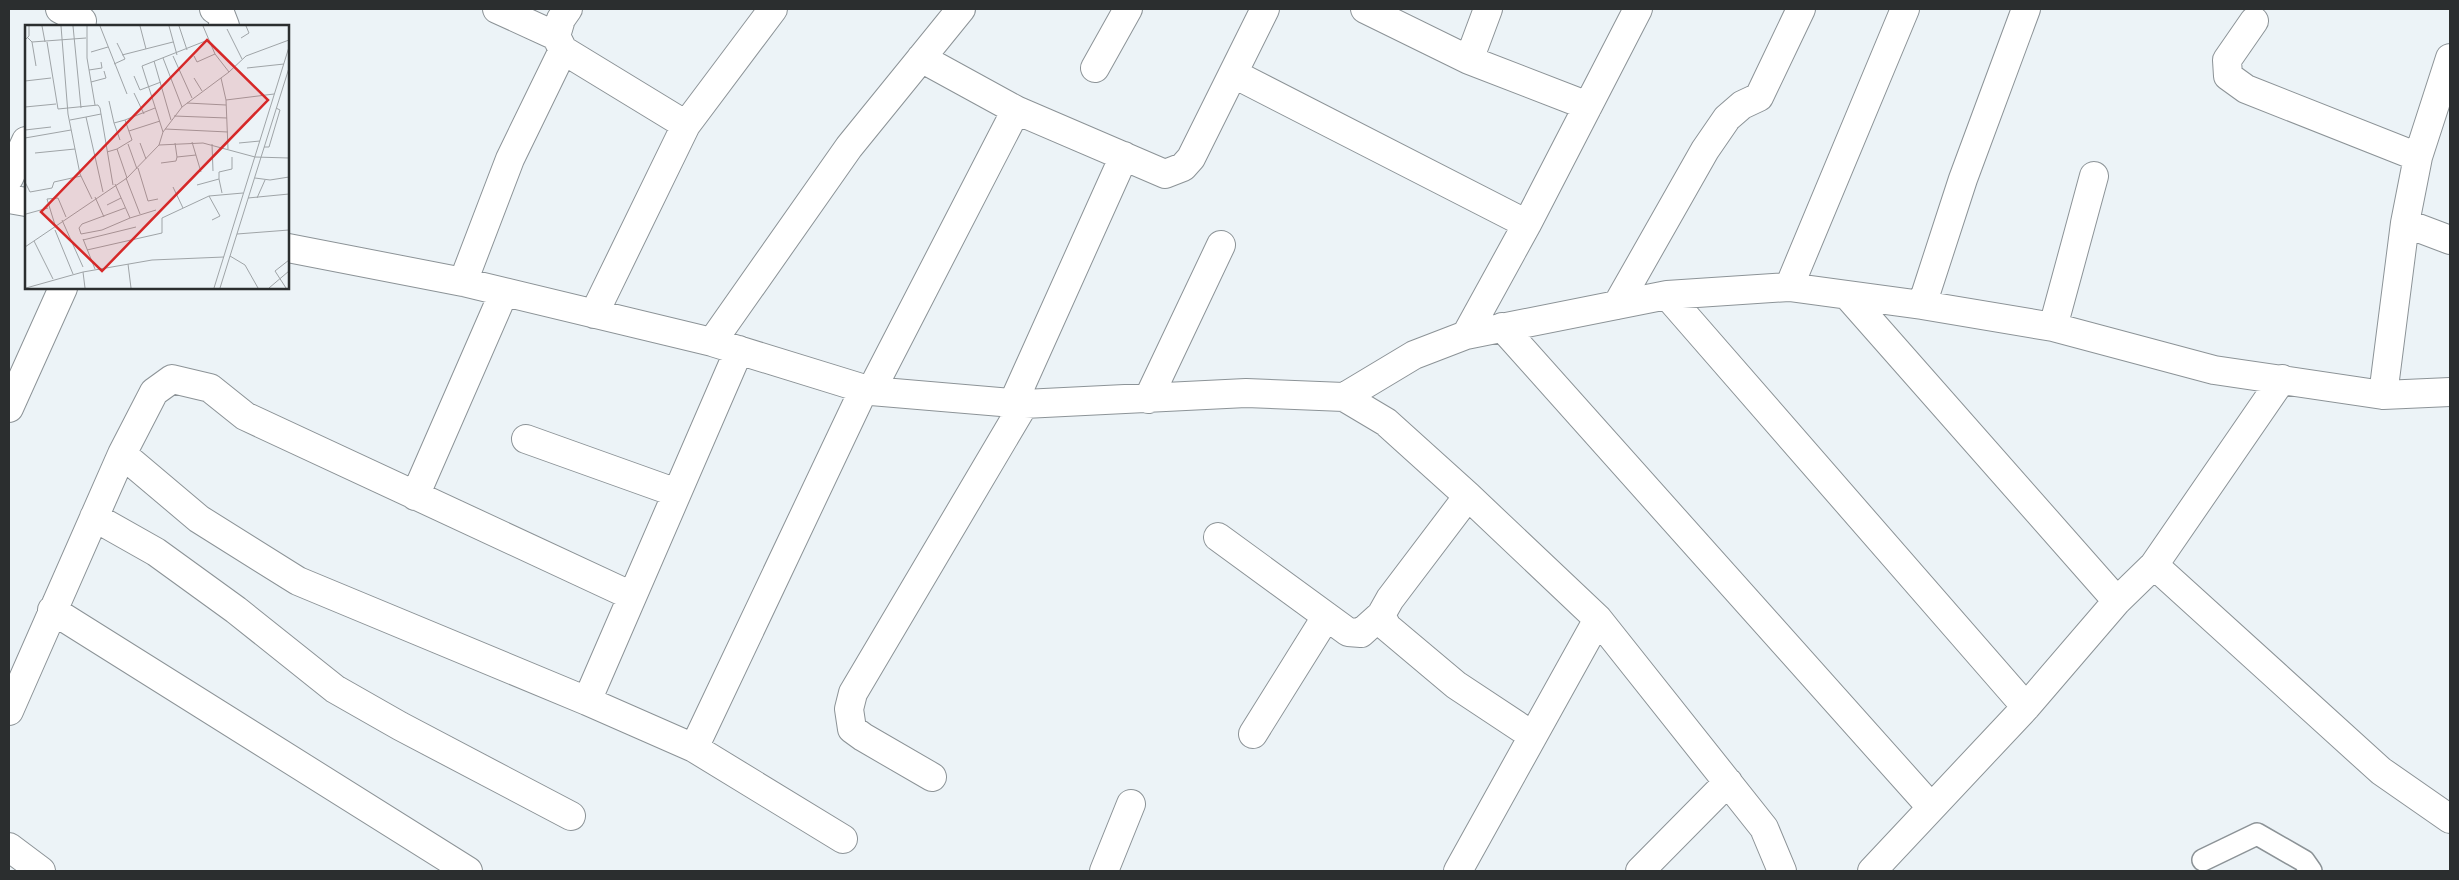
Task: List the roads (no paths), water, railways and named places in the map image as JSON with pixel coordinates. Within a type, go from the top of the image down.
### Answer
[{"type":"street","points":[[214,9],[220,13],[224,25]]},
{"type":"street","points":[[497,9],[559,43],[686,125]]},
{"type":"street","points":[[463,282],[510,159],[559,43],[561,19],[568,9]]},
{"type":"street","points":[[594,314],[686,125],[773,9]]},
{"type":"street","points":[[712,342],[849,147],[961,9]]},
{"type":"street","points":[[1095,68],[1128,9]]},
{"type":"street","points":[[921,58],[1016,110],[1165,174],[1183,167],[1191,158],[1266,9]]},
{"type":"street","points":[[1365,9],[1469,60],[1588,106]]},
{"type":"street","points":[[1469,60],[1488,9]]},
{"type":"street","points":[[1466,335],[1527,224],[1638,9]]},
{"type":"street","points":[[1617,305],[1706,150],[1727,118],[1742,105],[1759,98],[1801,9]]},
{"type":"street","points":[[1789,287],[1905,9]]},
{"type":"street","points":[[1922,305],[1963,179],[2026,9]]},
{"type":"street","points":[[2254,21],[2227,60],[2228,76],[2246,89],[2418,158]]},
{"type":"street","points":[[2383,395],[2404,223],[2418,158],[2450,58]]},
{"type":"street","points":[[1234,74],[1527,224]]},
{"type":"street","points":[[694,748],[867,390],[1016,110]]},
{"type":"street","points":[[9,178],[25,142]]},
{"type":"street","points":[[932,777],[857,733],[852,728],[849,709],[853,693],[1018,404],[1124,156]]},
{"type":"street","points":[[2053,327],[2094,176]]},
{"type":"street","points":[[9,199],[25,202]]},
{"type":"street","points":[[2404,223],[2450,240]]},
{"type":"street","points":[[1148,399],[1220,245]]},
{"type":"street","points":[[289,248],[463,282],[712,342],[867,390],[1018,404],[1246,393],[1344,397],[1386,422],[1468,496],[1598,619],[1764,828],[1782,871]]},
{"type":"street","points":[[1344,397],[1414,354],[1466,335],[1667,295],[1789,287],[1922,305],[2053,327],[2214,370],[2383,395],[2450,392]]},
{"type":"street","points":[[9,408],[63,289]]},
{"type":"street","points":[[415,496],[504,292]]},
{"type":"street","points":[[1667,295],[2026,707]]},
{"type":"street","points":[[1848,296],[2117,601]]},
{"type":"street","points":[[1502,327],[1931,807]]},
{"type":"street","points":[[587,701],[740,350]]},
{"type":"street","points":[[9,711],[122,454],[154,392],[172,379],[210,388],[245,416],[632,596]]},
{"type":"street","points":[[1872,871],[2026,707],[2117,601],[2154,565],[2282,380]]},
{"type":"street","points":[[526,439],[677,493]]},
{"type":"street","points":[[122,454],[199,519],[298,581],[587,701],[694,748],[843,839]]},
{"type":"street","points":[[1218,537],[1348,632],[1361,634],[1380,615],[1468,496]]},
{"type":"street","points":[[94,517],[156,552],[236,610],[335,689],[400,726],[571,816]]},
{"type":"street","points":[[2154,565],[2381,771],[2450,819]]},
{"type":"street","points":[[52,610],[468,871]]},
{"type":"street","points":[[1380,615],[1387,627],[1456,685],[1533,736]]},
{"type":"street","points":[[1253,734],[1326,617]]},
{"type":"street","points":[[1458,871],[1598,619]]},
{"type":"street","points":[[1640,871],[1728,782]]},
{"type":"street","points":[[1104,871],[1131,804]]},
{"type":"street","points":[[9,847],[41,871]]},
{"type":"lane","points":[[2203,860],[2257,834],[2304,861],[2311,871]]}]
